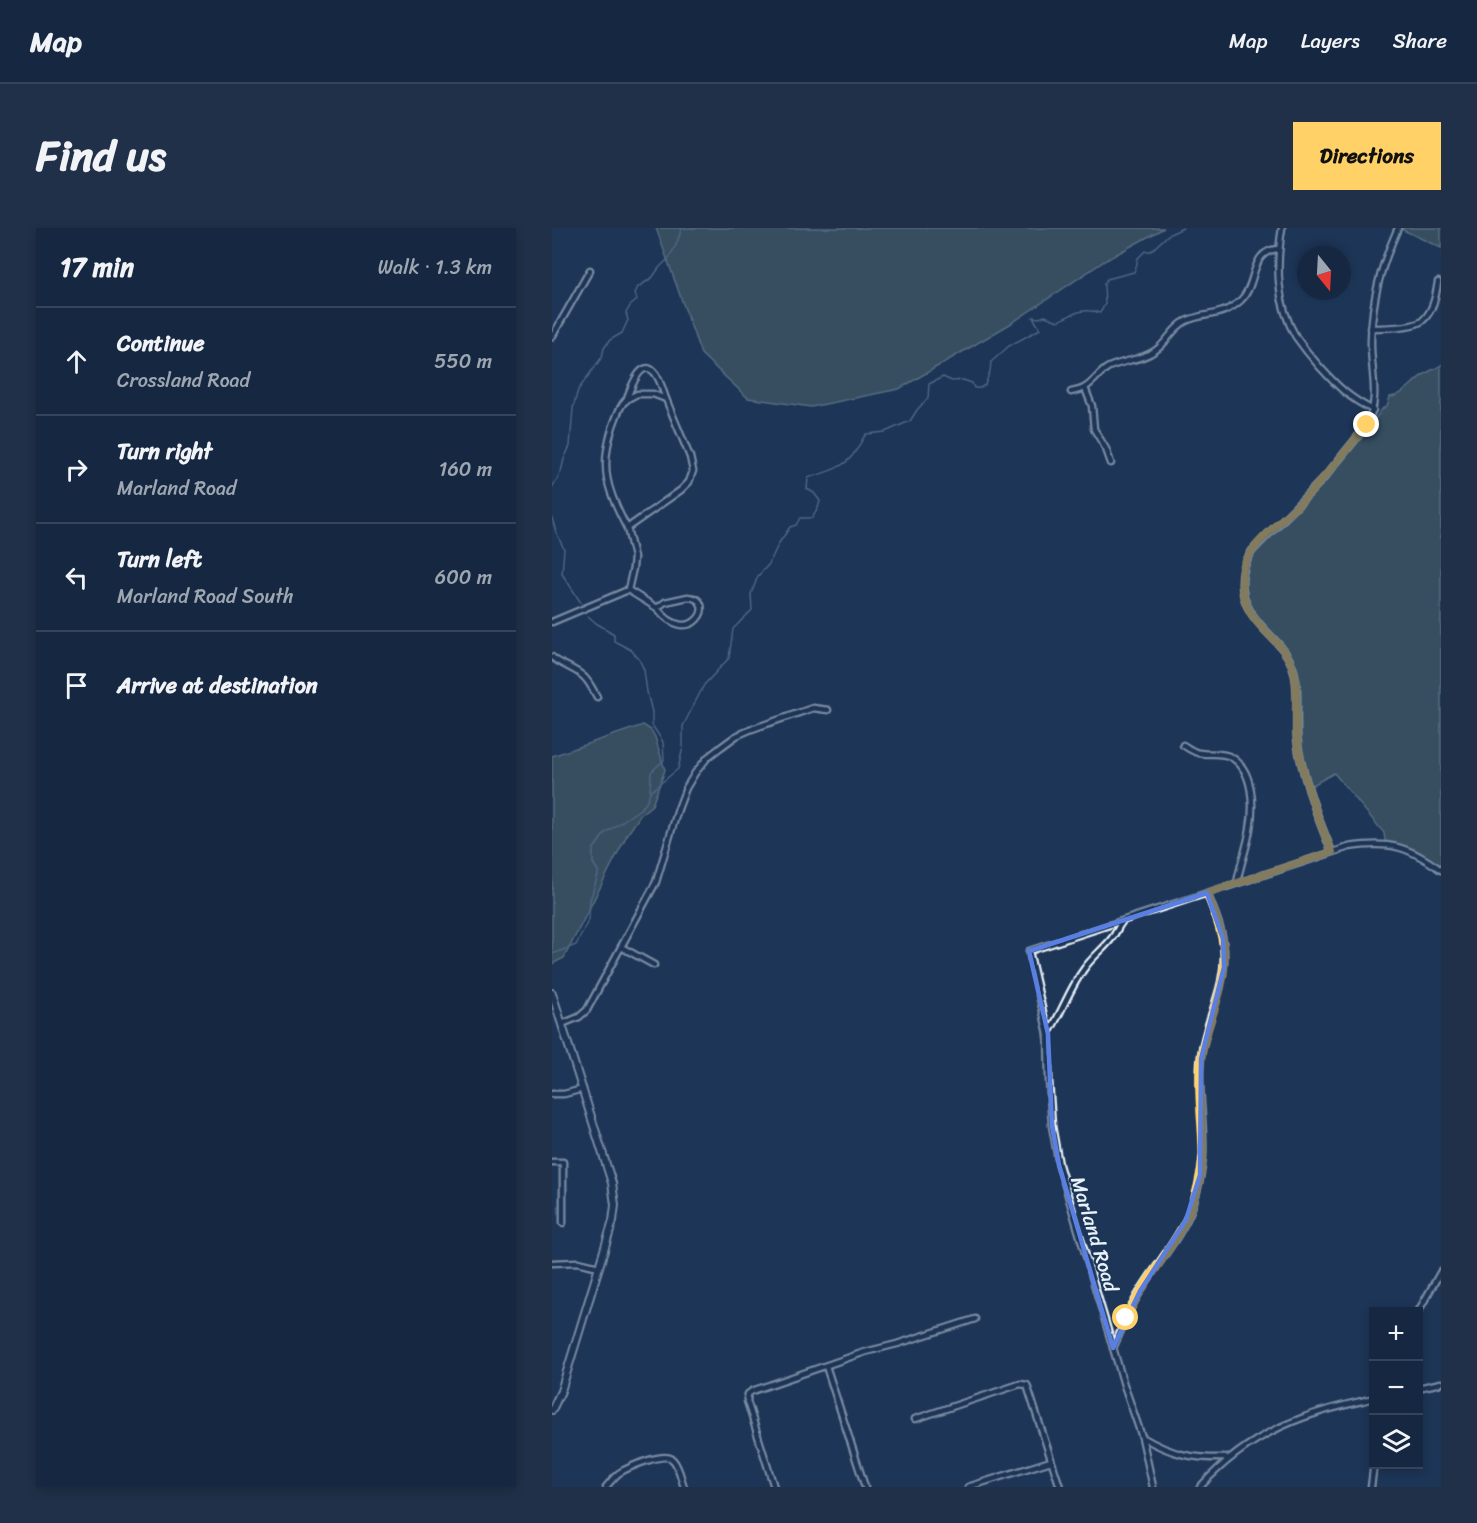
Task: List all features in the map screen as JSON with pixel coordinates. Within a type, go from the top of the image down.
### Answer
[{"type":"street","points":[[1282,228],[1278,285],[1286,315],[1298,339],[1325,373],[1344,392],[1373,410]]},
{"type":"street","points":[[1332,852],[1301,760],[1297,737],[1297,691],[1291,664],[1283,650],[1257,622],[1244,598],[1242,582],[1244,563],[1252,551],[1325,477],[1367,425],[1375,400],[1370,359],[1372,307],[1380,273],[1398,228]]},
{"type":"street","points":[[1071,392],[1084,388],[1105,369],[1152,353],[1184,322],[1231,308],[1248,291],[1254,270],[1262,256],[1267,251],[1279,249]]},
{"type":"street","points":[[552,337],[590,270]]},
{"type":"street","points":[[1371,328],[1421,322],[1436,297],[1438,282]]},
{"type":"street","points":[[627,528],[681,490],[689,482],[693,471],[690,457],[656,373],[651,369],[640,371],[636,377],[616,417],[605,458],[608,485],[627,528],[634,557],[628,590]]},
{"type":"street","points":[[1084,388],[1092,406],[1094,429],[1111,463]]},
{"type":"street","points":[[626,401],[638,394],[653,394],[666,399]]},
{"type":"street","points":[[628,590],[657,608],[676,625],[691,624],[697,620],[702,607],[700,602],[688,597],[665,602],[657,608]]},
{"type":"street","points":[[552,622],[628,590]]},
{"type":"street","points":[[552,657],[582,675],[597,697]]},
{"type":"street","points":[[562,1024],[579,1017],[587,1010],[656,882],[686,788],[708,757],[736,736],[752,729],[813,708],[828,710]]},
{"type":"street","points":[[1183,744],[1199,753],[1225,755],[1232,758],[1242,767],[1248,780],[1252,803],[1251,823],[1237,883]]},
{"type":"street","name":"Marland Road","points":[[1154,1487],[1142,1437],[1059,1165],[1052,1126],[1048,1081],[1048,1034],[1029,951],[1332,852],[1361,845],[1386,844],[1408,850],[1441,870]]},
{"type":"street","points":[[1113,1348],[1135,1300],[1186,1220],[1193,1203],[1202,1165],[1201,1059],[1205,1038],[1222,986],[1224,968],[1221,929],[1207,893]]},
{"type":"street","name":"Marland Road","points":[[1048,1034],[1058,1019],[1078,977],[1112,938],[1122,921]]},
{"type":"street","points":[[621,947],[654,965]]},
{"type":"street","points":[[552,993],[612,1183],[615,1205],[609,1235],[561,1391],[552,1410]]},
{"type":"street","points":[[552,1094],[564,1094],[583,1089]]},
{"type":"street","points":[[552,1162],[564,1162],[563,1223]]},
{"type":"street","points":[[552,1263],[578,1262],[599,1267]]},
{"type":"street","points":[[1420,1307],[1441,1271]]},
{"type":"street","points":[[774,1487],[747,1401],[748,1394],[826,1366],[975,1319]]},
{"type":"street","points":[[826,1366],[865,1487]]},
{"type":"street","points":[[1423,1387],[1441,1383]]},
{"type":"street","points":[[915,1419],[1024,1384],[1029,1388],[1060,1487]]},
{"type":"street","points":[[1200,1487],[1229,1458],[1291,1422],[1369,1399]]},
{"type":"street","points":[[1142,1437],[1186,1456],[1229,1458]]},
{"type":"street","points":[[606,1487],[621,1472],[666,1456],[675,1461],[684,1487]]},
{"type":"street","points":[[968,1487],[1051,1461]]},
{"type":"street","points":[[1371,1487],[1373,1469]]},
{"type":"highlighted area","points":[[1207,893],[1223,939],[1224,967],[1201,1059],[1200,1175],[1186,1220],[1140,1291],[1113,1348],[1059,1165],[1052,1126],[1048,1034],[1029,951]]},
{"type":"green space","points":[[656,228],[1164,228],[1106,260],[1010,324],[899,389],[811,407],[748,398],[701,354]]},
{"type":"green space","points":[[1441,228],[1441,248],[1401,229]]},
{"type":"green space","points":[[1441,365],[1441,866],[1414,850],[1385,841],[1384,833],[1334,773],[1311,786],[1302,751],[1299,679],[1288,650],[1261,621],[1249,604],[1245,585],[1247,568],[1254,554],[1299,510],[1330,475],[1382,409],[1387,406],[1390,397],[1399,394],[1423,375]]},
{"type":"green space","points":[[643,725],[651,730],[655,737],[665,770],[652,805],[641,814],[627,835],[564,958],[552,964],[552,756]]},
{"type":"waterway","points":[[552,488],[561,472],[570,446],[573,408],[578,390],[602,357],[604,348],[610,340],[622,333],[628,320],[626,313],[637,300],[635,293],[638,287],[652,278],[669,258],[682,228]]},
{"type":"waterway","points":[[552,954],[576,945],[589,919],[590,900],[598,875],[593,863],[593,850],[605,833],[640,809],[646,803],[650,792],[678,769],[683,747],[683,726],[704,685],[729,658],[733,629],[752,610],[751,594],[758,576],[769,564],[790,527],[796,525],[800,518],[812,518],[818,508],[820,501],[814,493],[807,489],[808,478],[843,464],[854,453],[866,434],[885,432],[910,421],[928,398],[929,384],[943,377],[952,381],[963,380],[972,383],[974,388],[985,385],[991,362],[1009,346],[1040,329],[1033,317],[1045,316],[1058,321],[1083,311],[1100,313],[1105,304],[1104,284],[1107,279],[1134,272],[1137,259],[1145,251],[1151,251],[1168,235],[1183,228]]},
{"type":"waterway","points":[[552,518],[564,549],[562,574],[581,603]]},
{"type":"waterway","points":[[588,616],[614,634],[614,641],[631,650],[639,659],[644,670],[652,712],[652,725],[663,742],[664,760],[651,772],[650,792]]},
{"type":"route","points":[[1126,1318],[1140,1291],[1186,1220],[1198,1186],[1203,1154],[1201,1059],[1205,1038],[1222,986],[1224,968],[1221,929],[1207,893],[1332,852],[1303,770],[1297,737],[1296,680],[1283,650],[1257,622],[1247,606],[1242,582],[1244,563],[1259,543],[1325,477],[1367,425]]}]
